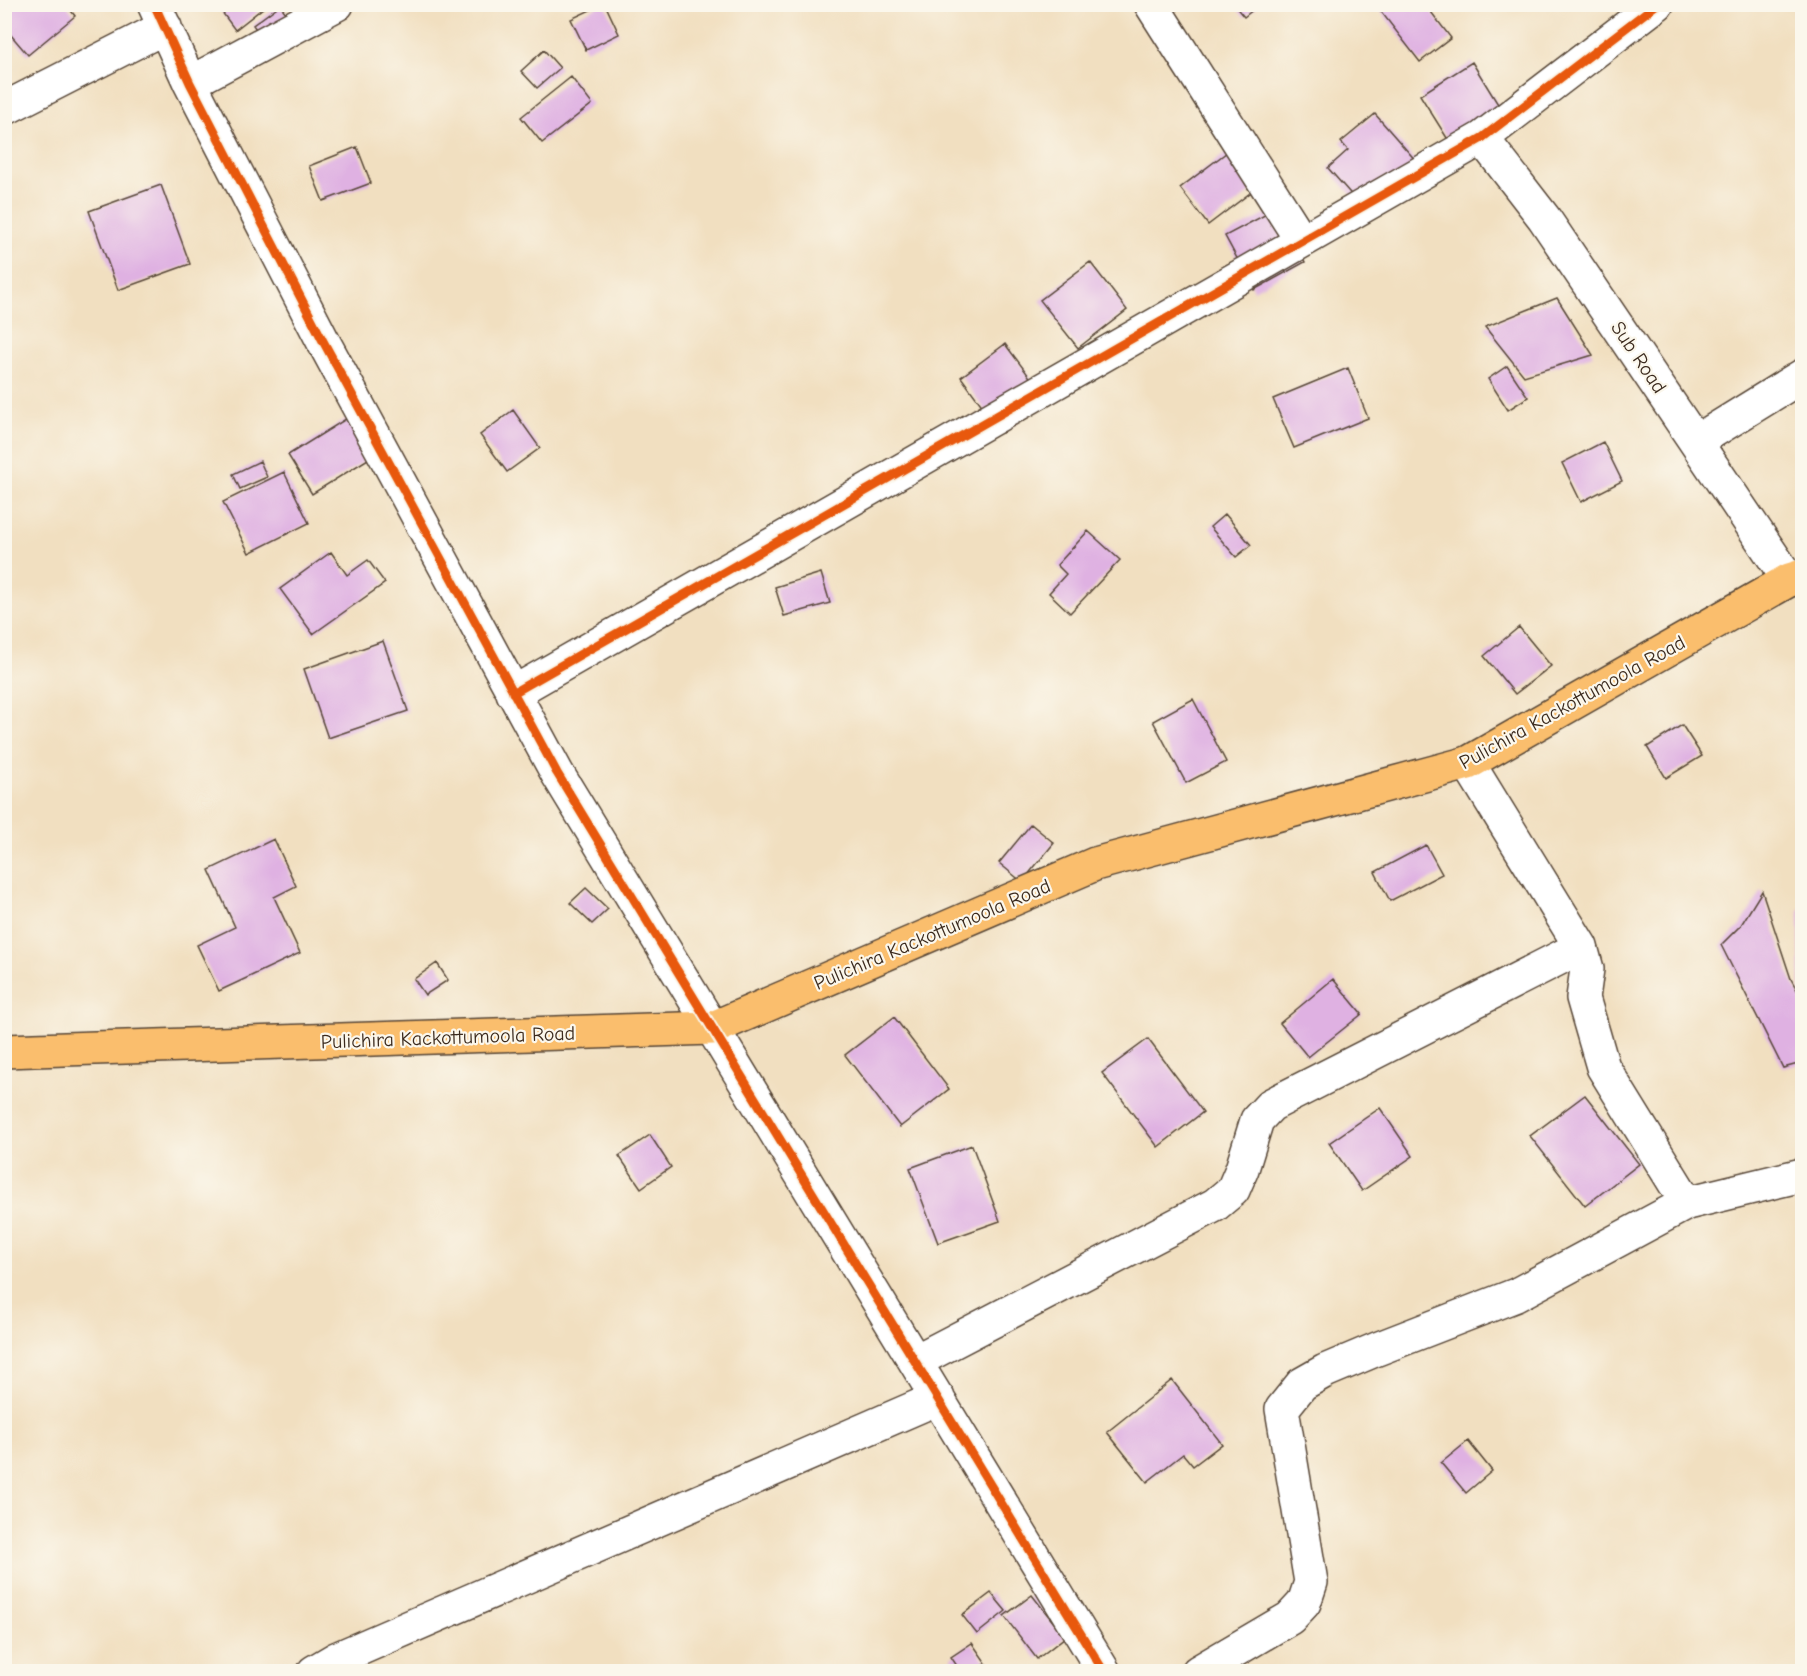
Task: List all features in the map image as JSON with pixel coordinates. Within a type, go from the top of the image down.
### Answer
[{"type":"main road","name":"Pulichira Kackottumoola Road","points":[[4,1051],[713,1029],[1095,864],[1468,763],[1796,578]]},
{"type":"street","points":[[190,83],[337,4]]},
{"type":"street","points":[[1151,4],[1302,241]]},
{"type":"street","points":[[513,693],[1482,138],[1657,4]]},
{"type":"street","points":[[4,110],[159,16],[190,83],[323,341],[556,773],[1104,1671]]},
{"type":"street","name":"Sub Road","points":[[1482,138],[1544,218],[1697,441],[1796,578]]},
{"type":"street","points":[[1697,441],[1803,376]]},
{"type":"street","points":[[1468,763],[1581,947],[1587,969],[1583,998],[1603,1067],[1687,1203]]},
{"type":"street","points":[[916,1361],[1215,1205],[1233,1190],[1257,1120],[1271,1105],[1581,947]]},
{"type":"street","points":[[1198,1671],[1290,1618],[1304,1603],[1311,1582],[1282,1409],[1302,1384],[1377,1348],[1516,1295],[1687,1203],[1803,1175]]},
{"type":"street","points":[[314,1671],[336,1659],[938,1398]]},
{"type":"building","points":[[4,4],[66,4],[75,16],[28,55],[4,27]]},
{"type":"building","points":[[216,4],[268,4],[235,30]]},
{"type":"building","points":[[603,4],[619,34],[586,50],[571,19]]},
{"type":"building","points":[[1386,4],[1425,4],[1451,38],[1420,62],[1379,9]]},
{"type":"building","points":[[280,5],[294,24],[267,44],[253,25]]},
{"type":"building","points":[[1234,5],[1259,5],[1244,17]]},
{"type":"building","points":[[544,50],[560,68],[537,88],[521,71]]},
{"type":"building","points":[[1472,62],[1504,114],[1452,146],[1420,95]]},
{"type":"building","points":[[571,77],[592,104],[542,143],[521,117]]},
{"type":"building","points":[[1375,114],[1424,170],[1371,217],[1328,168],[1348,150],[1341,142]]},
{"type":"building","points":[[1243,140],[1271,177],[1208,225],[1180,188]]},
{"type":"building","points":[[357,147],[371,183],[323,201],[309,166]]},
{"type":"building","points":[[161,185],[190,264],[118,290],[89,211]]},
{"type":"building","points":[[1276,209],[1305,262],[1254,290],[1225,236]]},
{"type":"building","points":[[1090,262],[1127,310],[1078,348],[1040,300]]},
{"type":"building","points":[[1557,298],[1593,355],[1524,376],[1485,327]]},
{"type":"building","points":[[1005,344],[1038,388],[1019,420],[1002,433],[961,377]]},
{"type":"building","points":[[1507,366],[1528,397],[1508,410],[1488,379]]},
{"type":"building","points":[[1348,368],[1368,418],[1294,448],[1273,399]]},
{"type":"building","points":[[513,410],[540,448],[507,472],[480,435]]},
{"type":"building","points":[[349,417],[373,456],[312,494],[288,455]]},
{"type":"building","points":[[1603,442],[1622,481],[1581,502],[1562,463]]},
{"type":"building","points":[[260,461],[267,477],[240,489],[233,474]]},
{"type":"building","points":[[284,472],[309,523],[249,553],[223,502]]},
{"type":"building","points":[[1225,514],[1251,545],[1236,557],[1210,527]]},
{"type":"building","points":[[1088,531],[1120,560],[1070,613],[1049,593],[1066,574],[1057,565]]},
{"type":"building","points":[[331,552],[347,575],[368,560],[385,583],[313,634],[280,589]]},
{"type":"building","points":[[821,573],[830,603],[784,616],[775,587]]},
{"type":"building","points":[[1519,627],[1551,666],[1515,694],[1484,656]]},
{"type":"building","points":[[383,641],[408,711],[328,738],[304,669]]},
{"type":"building","points":[[1193,699],[1226,762],[1186,783],[1153,721]]},
{"type":"building","points":[[1682,725],[1702,756],[1666,778],[1647,747]]},
{"type":"building","points":[[1031,824],[1054,843],[1022,882],[999,863]]},
{"type":"building","points":[[274,839],[296,886],[274,897],[300,953],[219,991],[197,945],[235,927],[209,870]]},
{"type":"building","points":[[1426,845],[1442,874],[1390,901],[1375,872]]},
{"type":"building","points":[[586,888],[608,909],[592,924],[570,903]]},
{"type":"building","points":[[1762,891],[1791,979],[1802,999],[1802,1063],[1783,1068],[1721,945],[1741,925]]},
{"type":"building","points":[[1802,907],[1802,992],[1800,989],[1799,911]]},
{"type":"building","points":[[437,963],[448,980],[425,995],[414,979]]},
{"type":"building","points":[[1333,979],[1362,1014],[1308,1057],[1280,1023]]},
{"type":"building","points":[[894,1017],[949,1089],[900,1127],[845,1055]]},
{"type":"building","points":[[1148,1039],[1203,1112],[1158,1147],[1102,1073]]},
{"type":"building","points":[[1585,1095],[1639,1164],[1585,1206],[1530,1136]]},
{"type":"building","points":[[1380,1108],[1413,1156],[1362,1191],[1329,1143]]},
{"type":"building","points":[[650,1135],[671,1167],[641,1188],[619,1156]]},
{"type":"building","points":[[972,1145],[1000,1221],[938,1243],[910,1168]]},
{"type":"building","points":[[1172,1380],[1222,1444],[1193,1466],[1183,1454],[1147,1482],[1107,1432]]},
{"type":"building","points":[[1468,1441],[1492,1471],[1466,1493],[1441,1463]]},
{"type":"building","points":[[991,1593],[1006,1611],[977,1634],[962,1615]]},
{"type":"building","points":[[1032,1595],[1065,1637],[1037,1659],[1004,1616]]},
{"type":"building","points":[[972,1643],[986,1663],[973,1672],[961,1672],[951,1657]]},
{"type":"cycle path","points":[[154,4],[190,83],[323,341],[557,773],[1104,1672]]},
{"type":"cycle path","points":[[513,693],[1482,138],[1657,4]]}]
